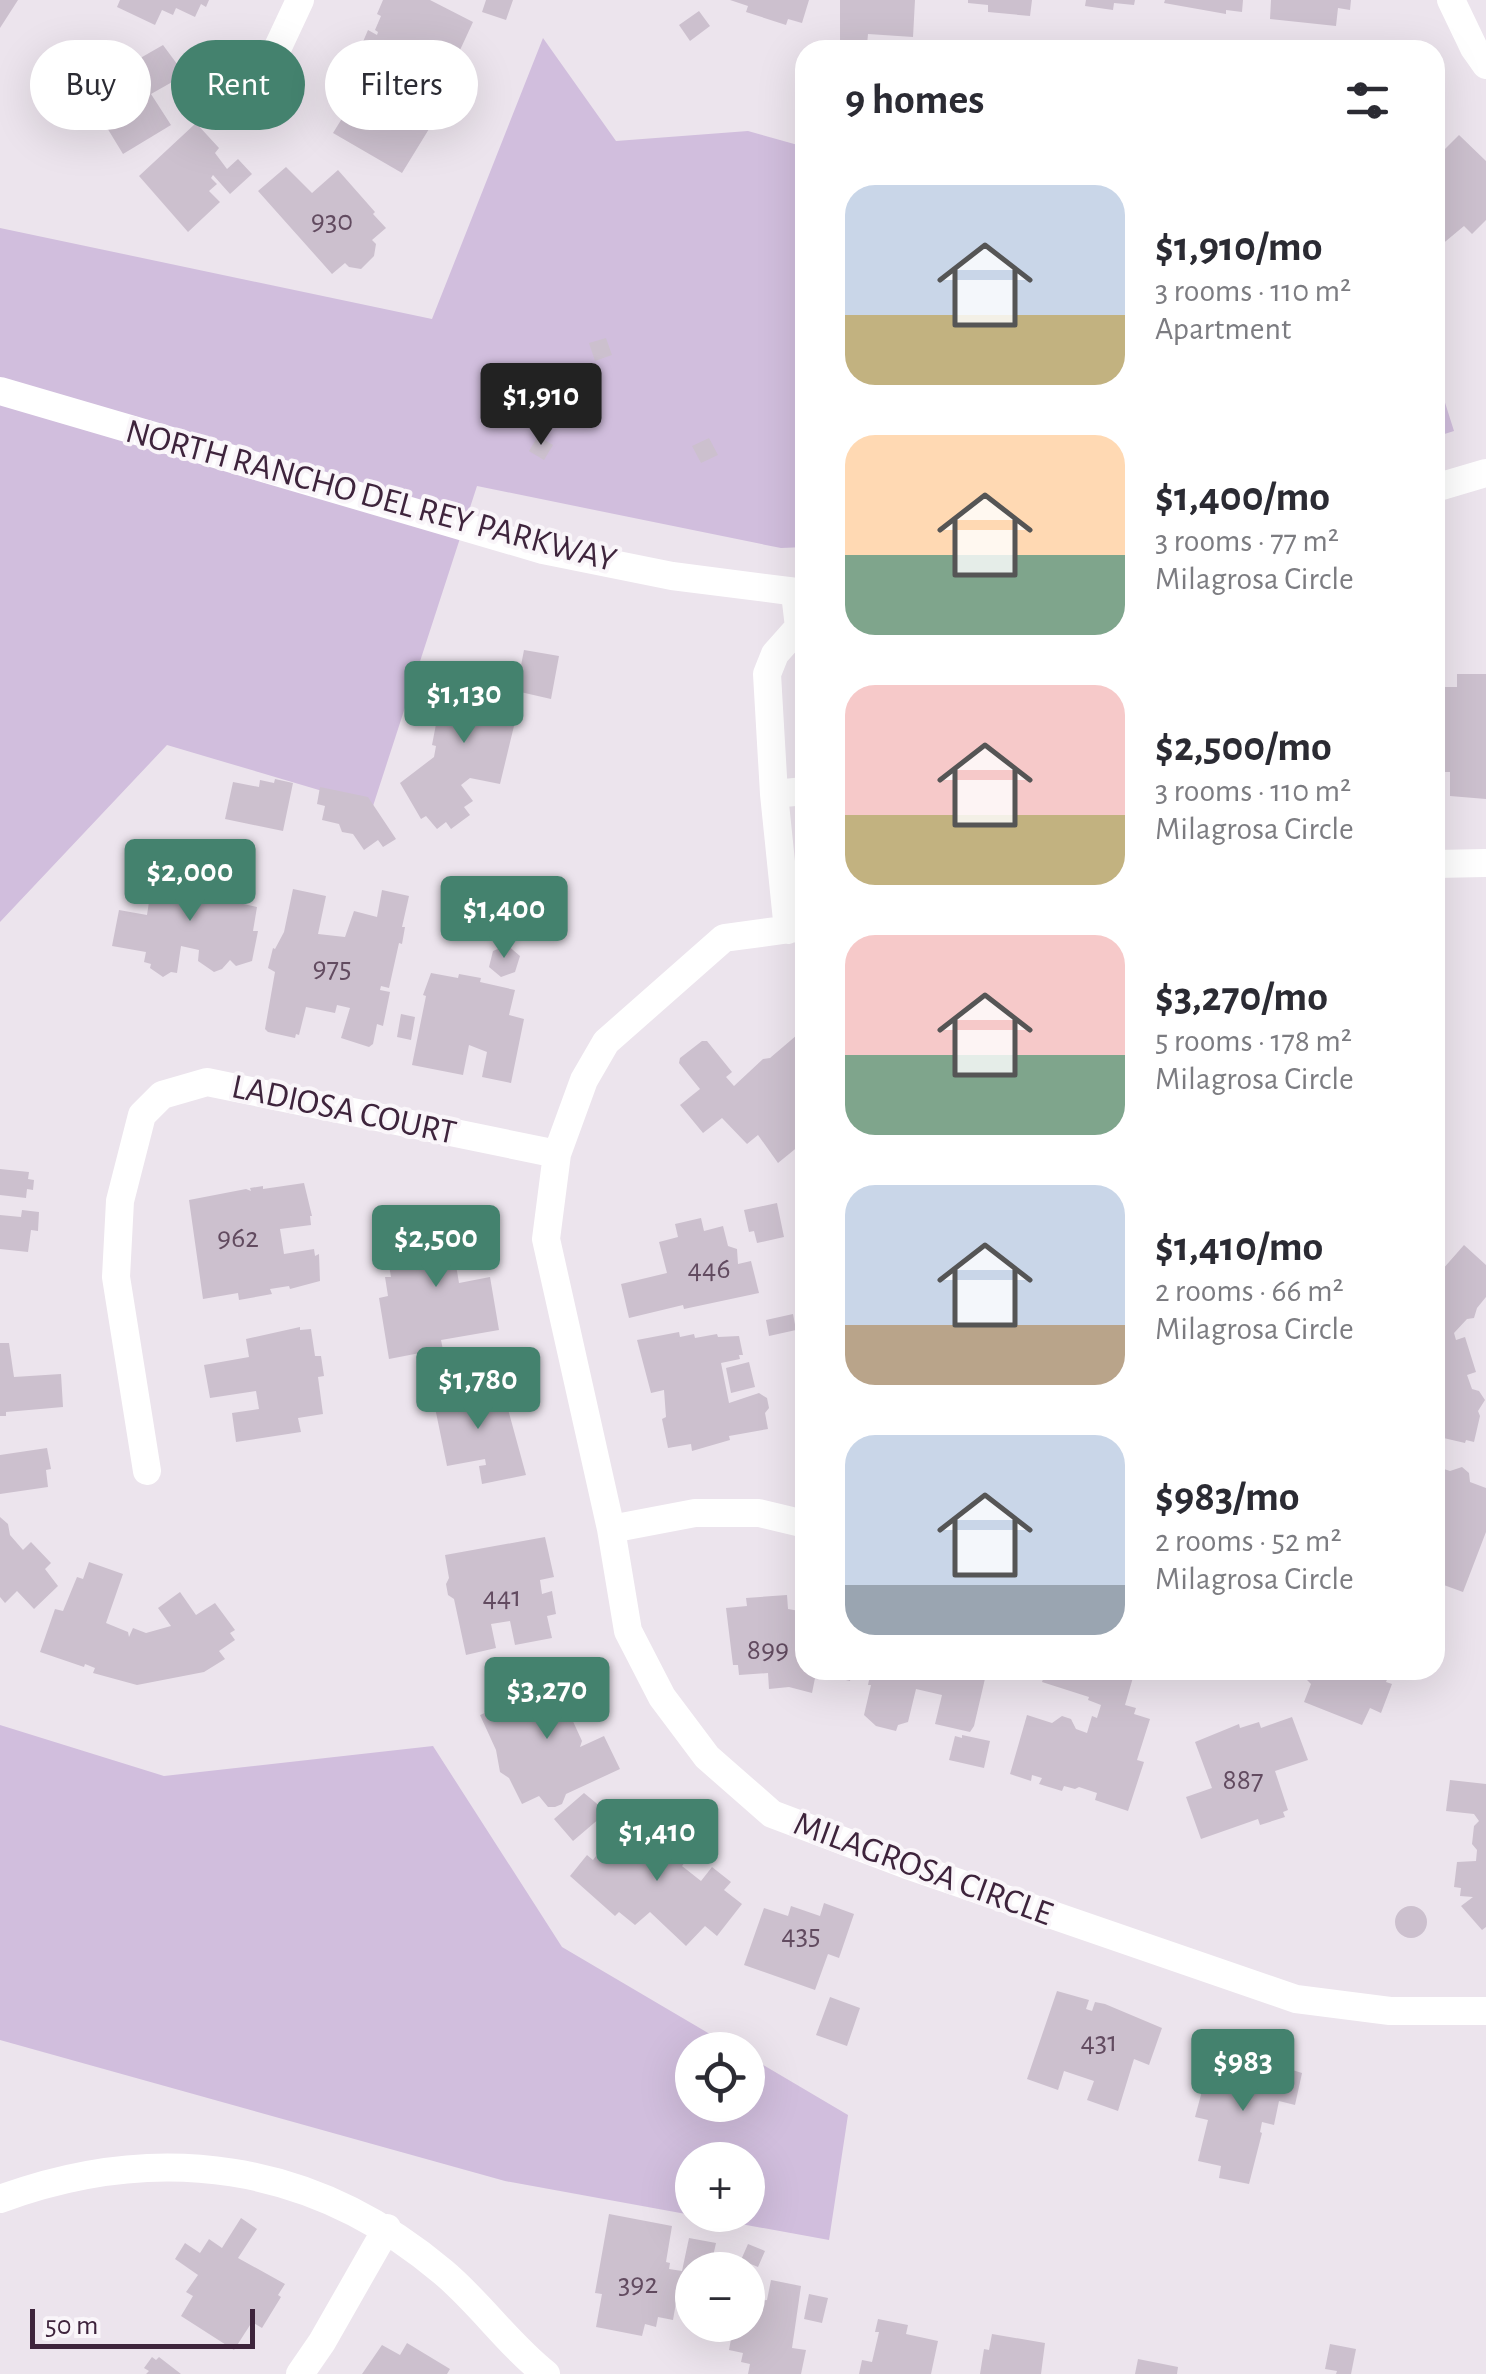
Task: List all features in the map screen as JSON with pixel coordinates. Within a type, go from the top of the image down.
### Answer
[{"type":"street","points":[[281,40],[300,0]]},
{"type":"street","points":[[1451,0],[1486,65]]},
{"type":"street","name":"NORTH RANCHO DEL REY PARKWAY","points":[[0,391],[543,550],[672,576],[795,592]]},
{"type":"street","points":[[1445,485],[1486,473]]},
{"type":"street","points":[[795,635],[775,654],[767,674],[774,794],[795,922]]},
{"type":"street","points":[[774,794],[795,792]]},
{"type":"street","points":[[1445,864],[1486,864]]},
{"type":"street","name":"MILAGROSA CIRCLE","points":[[795,928],[724,938],[606,1042],[584,1080],[556,1154],[546,1239],[611,1529],[628,1631],[643,1665],[683,1728],[707,1757],[772,1814],[926,1872],[1296,2000],[1390,2012],[1486,2010]]},
{"type":"street","name":"LADIOSA COURT","points":[[147,1472],[116,1277],[120,1202],[142,1115],[162,1095],[207,1082],[556,1154]]},
{"type":"street","points":[[611,1529],[695,1513],[759,1513],[795,1522]]},
{"type":"street","points":[[0,2199],[106,2170],[182,2167],[225,2170],[309,2191],[387,2228],[446,2274],[505,2338],[546,2374]]},
{"type":"street","points":[[300,2374],[387,2228]]},
{"type":"shaded area","points":[[543,38],[616,141],[748,131],[795,144],[795,547],[781,548],[477,486],[373,806],[167,745],[0,922],[0,228],[432,319]]},
{"type":"shaded area","points":[[1445,403],[1454,431],[1445,434]]},
{"type":"shaded area","points":[[0,1725],[164,1776],[433,1746],[562,1947],[706,2032],[675,2032],[675,2122],[765,2122],[765,2066],[848,2115],[829,2240],[765,2228],[765,2142],[675,2142],[675,2212],[505,2181],[0,2040]]},
{"type":"building","points":[[0,0],[18,0],[0,28]]},
{"type":"building","points":[[120,0],[209,0],[206,7],[201,4],[195,17],[176,8],[173,15],[162,10],[155,25],[117,7]]},
{"type":"building","points":[[383,0],[430,0],[473,22],[465,40],[364,40],[368,30],[377,35],[381,16],[377,14]]},
{"type":"building","points":[[486,0],[513,0],[506,20],[482,12]]},
{"type":"building","points":[[730,0],[809,0],[802,23],[788,19],[786,25],[746,12],[748,6]]},
{"type":"building","points":[[840,0],[915,0],[913,37],[868,34],[867,40],[840,40]]},
{"type":"building","points":[[968,0],[1032,0],[1030,16],[988,12],[988,5]]},
{"type":"building","points":[[1086,0],[1135,0],[1134,5],[1114,3],[1113,10],[1085,6]]},
{"type":"building","points":[[1243,0],[1242,12],[1226,10],[1226,14],[1164,3]]},
{"type":"building","points":[[1271,0],[1351,0],[1350,10],[1338,8],[1336,26],[1270,19]]},
{"type":"building","points":[[699,11],[710,26],[690,41],[679,25]]},
{"type":"building","points":[[163,45],[171,56],[171,83],[151,94],[151,52]]},
{"type":"building","points":[[151,94],[171,125],[123,154],[108,130],[151,130]]},
{"type":"building","points":[[188,130],[202,130],[219,148],[215,153],[227,169],[238,159],[252,174],[230,194],[213,175],[211,178],[217,184],[209,191],[220,202],[188,232],[139,176]]},
{"type":"building","points":[[335,130],[428,130],[402,173],[333,133]]},
{"type":"building","points":[[1459,135],[1486,161],[1486,220],[1472,234],[1464,226],[1445,242],[1445,149]]},
{"type":"building","points":[[286,167],[312,193],[338,170],[375,212],[386,228],[372,240],[376,244],[374,256],[361,269],[345,263],[332,274],[258,191]]},
{"type":"building","points":[[606,338],[612,355],[595,361],[589,343]]},
{"type":"building","points":[[538,436],[553,445],[544,460],[529,451]]},
{"type":"building","points":[[709,438],[718,455],[701,463],[692,446]]},
{"type":"building","points":[[524,650],[559,656],[551,699],[516,691]]},
{"type":"building","points":[[447,667],[483,675],[481,688],[487,676],[512,681],[509,695],[521,697],[500,784],[470,778],[461,785],[473,801],[464,807],[470,815],[451,829],[446,822],[437,829],[426,816],[421,819],[400,783],[434,757],[436,746],[432,745]]},
{"type":"building","points":[[1457,674],[1486,674],[1486,799],[1450,796],[1450,772],[1445,772],[1445,687],[1457,687]]},
{"type":"building","points":[[275,779],[293,783],[283,831],[225,819],[233,782],[259,787],[260,780],[274,783]]},
{"type":"building","points":[[320,787],[368,797],[396,839],[383,847],[378,840],[364,850],[353,834],[342,832],[339,824],[322,820],[325,806],[317,804]]},
{"type":"building","points":[[163,866],[221,877],[219,885],[241,889],[239,903],[257,907],[253,931],[258,931],[252,961],[236,966],[230,960],[214,972],[198,961],[199,950],[181,946],[177,973],[163,977],[144,962],[146,952],[112,946],[119,910],[147,915]]},
{"type":"building","points":[[293,889],[326,896],[318,934],[345,937],[354,911],[377,917],[382,890],[409,896],[402,944],[399,943],[389,988],[381,986],[380,990],[390,992],[383,1026],[377,1024],[369,1047],[341,1038],[350,1008],[337,1005],[335,1013],[306,1007],[295,1038],[265,1029],[275,972],[268,968],[273,948],[284,932]]},
{"type":"building","points":[[507,945],[520,956],[515,972],[501,977],[489,967],[493,951]]},
{"type":"building","points":[[431,973],[481,978],[480,982],[515,990],[509,1015],[524,1019],[511,1083],[482,1077],[487,1052],[469,1045],[463,1075],[412,1065],[426,996],[423,995]]},
{"type":"building","points":[[401,1014],[415,1017],[411,1040],[397,1037]]},
{"type":"building","points":[[795,1037],[795,1149],[778,1163],[758,1135],[747,1144],[722,1118],[703,1133],[680,1105],[700,1089],[679,1063],[680,1058],[702,1041],[707,1041],[732,1072],[726,1077],[734,1086],[763,1059],[770,1058]]},
{"type":"building","points":[[0,1169],[29,1172],[28,1179],[34,1180],[33,1190],[27,1189],[26,1198],[0,1195]]},
{"type":"building","points":[[304,1183],[311,1225],[280,1229],[284,1254],[314,1249],[315,1256],[319,1254],[320,1281],[290,1289],[270,1289],[272,1294],[239,1300],[238,1293],[203,1299],[189,1200],[263,1186]]},
{"type":"building","points":[[777,1203],[784,1237],[757,1243],[754,1231],[749,1232],[744,1210]]},
{"type":"building","points":[[22,1210],[39,1212],[38,1231],[31,1230],[28,1252],[0,1249],[0,1215],[21,1217]]},
{"type":"building","points":[[465,1210],[469,1233],[477,1232],[481,1237],[483,1260],[456,1265],[459,1283],[490,1277],[499,1330],[441,1340],[444,1355],[421,1359],[420,1353],[389,1359],[379,1298],[388,1296],[385,1277],[391,1277],[386,1247],[429,1239],[425,1217]]},
{"type":"building","points":[[701,1218],[704,1231],[723,1226],[728,1246],[737,1249],[738,1264],[751,1261],[759,1293],[629,1318],[621,1284],[667,1273],[659,1242],[678,1237],[675,1224]]},
{"type":"building","points":[[1464,1245],[1486,1265],[1486,1297],[1474,1318],[1467,1319],[1454,1333],[1456,1340],[1465,1337],[1476,1372],[1467,1375],[1472,1389],[1485,1400],[1478,1411],[1474,1442],[1445,1438],[1445,1267]]},
{"type":"building","points":[[793,1314],[795,1330],[769,1336],[766,1320]]},
{"type":"building","points":[[300,1327],[311,1329],[315,1356],[321,1356],[324,1376],[318,1377],[323,1414],[298,1418],[301,1432],[236,1442],[232,1413],[259,1409],[256,1391],[210,1398],[204,1365],[249,1357],[246,1339]]},
{"type":"building","points":[[679,1332],[680,1337],[694,1334],[695,1338],[739,1336],[743,1355],[721,1363],[729,1403],[759,1393],[767,1398],[768,1429],[729,1436],[730,1440],[692,1451],[691,1444],[668,1448],[662,1419],[666,1417],[664,1390],[651,1393],[637,1340]]},
{"type":"building","points":[[0,1343],[9,1343],[14,1377],[61,1374],[63,1407],[6,1412],[6,1416],[0,1416]]},
{"type":"building","points":[[749,1362],[755,1387],[731,1393],[726,1368]]},
{"type":"building","points":[[491,1381],[496,1404],[506,1402],[526,1475],[482,1484],[479,1466],[486,1465],[485,1459],[447,1466],[432,1393]]},
{"type":"building","points":[[47,1448],[51,1469],[46,1470],[48,1487],[0,1494],[0,1455]]},
{"type":"building","points":[[1462,1467],[1469,1473],[1470,1482],[1486,1488],[1486,1532],[1463,1592],[1445,1585],[1445,1469]]},
{"type":"building","points":[[0,1517],[23,1550],[31,1542],[51,1563],[45,1569],[58,1586],[34,1609],[17,1591],[5,1603],[0,1597]]},
{"type":"building","points":[[545,1537],[554,1577],[540,1580],[542,1594],[552,1591],[556,1614],[547,1616],[552,1638],[515,1645],[510,1621],[491,1624],[496,1648],[466,1655],[454,1599],[448,1595],[445,1555]]},
{"type":"building","points":[[89,1562],[123,1574],[106,1623],[128,1632],[129,1637],[133,1628],[146,1633],[171,1626],[158,1608],[180,1592],[196,1615],[215,1603],[235,1630],[230,1633],[235,1640],[219,1651],[225,1659],[204,1672],[137,1685],[93,1673],[95,1668],[85,1664],[84,1667],[40,1652],[55,1609],[63,1611],[77,1577],[83,1579]]},
{"type":"building","points":[[787,1595],[788,1609],[795,1610],[795,1680],[815,1680],[812,1693],[789,1687],[769,1689],[768,1673],[739,1675],[738,1665],[733,1665],[726,1608],[747,1606],[746,1598]]},
{"type":"building","points":[[573,1671],[589,1704],[563,1716],[571,1717],[582,1741],[580,1747],[604,1736],[620,1769],[566,1794],[562,1804],[555,1807],[548,1807],[539,1796],[522,1804],[509,1778],[500,1772],[496,1750],[480,1715],[501,1706],[499,1702]]},
{"type":"building","points":[[869,1680],[985,1680],[970,1732],[935,1724],[942,1695],[916,1689],[908,1722],[898,1725],[896,1731],[876,1726],[864,1715]]},
{"type":"building","points":[[1132,1680],[1125,1705],[1136,1708],[1134,1714],[1150,1719],[1137,1760],[1144,1762],[1128,1811],[1095,1800],[1097,1793],[1079,1787],[1064,1786],[1062,1791],[1039,1784],[1042,1778],[1032,1775],[1031,1781],[1010,1774],[1027,1715],[1052,1723],[1062,1716],[1087,1733],[1092,1716],[1097,1718],[1101,1705],[1088,1700],[1089,1697],[1042,1682]]},
{"type":"building","points":[[1307,1680],[1387,1680],[1392,1684],[1381,1713],[1370,1708],[1362,1725],[1304,1702],[1311,1684]]},
{"type":"building","points":[[1292,1717],[1308,1760],[1275,1771],[1288,1810],[1283,1812],[1285,1817],[1260,1825],[1258,1819],[1201,1839],[1186,1797],[1212,1788],[1195,1742],[1239,1724],[1240,1728],[1259,1722],[1261,1728]]},
{"type":"building","points":[[955,1736],[990,1741],[984,1768],[949,1760]]},
{"type":"building","points":[[1450,1780],[1486,1784],[1486,1927],[1482,1930],[1461,1906],[1473,1897],[1460,1896],[1461,1888],[1454,1887],[1457,1862],[1476,1861],[1477,1850],[1472,1844],[1474,1826],[1479,1821],[1474,1814],[1446,1811]]},
{"type":"building","points":[[584,1793],[607,1812],[573,1841],[554,1819]]},
{"type":"building","points":[[622,1822],[653,1846],[651,1852],[672,1827],[697,1847],[682,1866],[701,1881],[712,1867],[731,1882],[724,1890],[742,1904],[717,1936],[705,1926],[686,1946],[650,1912],[635,1925],[619,1912],[615,1916],[570,1876],[587,1855],[593,1860]]},
{"type":"building","points":[[824,1903],[854,1914],[839,1958],[828,1954],[815,1990],[744,1965],[764,1908],[788,1916],[791,1906],[820,1916]]},
{"type":"building","points":[[1411,1906],[1423,1910],[1427,1922],[1423,1934],[1411,1938],[1399,1934],[1395,1922],[1399,1910]]},
{"type":"building","points":[[1057,1991],[1089,2000],[1086,2009],[1092,2011],[1095,2002],[1105,2004],[1162,2028],[1149,2065],[1134,2059],[1118,2111],[1087,2100],[1094,2081],[1064,2071],[1058,2090],[1027,2079]]},
{"type":"building","points":[[830,1997],[860,2008],[847,2046],[816,2035]]},
{"type":"building","points":[[1254,2058],[1302,2073],[1295,2105],[1279,2101],[1274,2125],[1262,2122],[1249,2184],[1219,2178],[1221,2166],[1198,2161],[1208,2120],[1195,2117],[1206,2076],[1233,2082],[1240,2059],[1253,2062]]},
{"type":"building","points":[[609,2214],[672,2226],[666,2262],[670,2263],[669,2269],[675,2270],[673,2320],[658,2317],[656,2327],[645,2324],[642,2336],[596,2327],[602,2294],[595,2293]]},
{"type":"building","points":[[241,2218],[257,2229],[238,2258],[285,2284],[262,2328],[252,2322],[234,2350],[181,2316],[193,2296],[186,2292],[198,2275],[175,2259],[185,2243],[200,2253],[209,2239],[222,2248]]},
{"type":"building","points":[[689,2238],[716,2243],[714,2252],[686,2252]]},
{"type":"building","points":[[748,2244],[765,2251],[765,2252],[744,2252]]},
{"type":"building","points":[[771,2280],[801,2286],[792,2348],[806,2350],[801,2374],[748,2374],[750,2364],[741,2362],[743,2353],[729,2350],[730,2342],[765,2342]]},
{"type":"building","points":[[809,2294],[828,2298],[822,2323],[804,2319]]},
{"type":"building","points":[[878,2319],[908,2325],[906,2334],[938,2341],[931,2374],[859,2374],[862,2360],[872,2362]]},
{"type":"building","points":[[992,2334],[1045,2343],[1041,2374],[980,2374],[984,2349],[989,2350]]},
{"type":"building","points":[[407,2343],[450,2369],[447,2374],[362,2374],[382,2345],[400,2355]]},
{"type":"building","points":[[1330,2344],[1356,2349],[1351,2374],[1325,2369]]},
{"type":"building","points":[[152,2357],[159,2357],[181,2374],[146,2374],[149,2371],[144,2368]]},
{"type":"building","points":[[1138,2359],[1178,2367],[1177,2374],[1135,2374]]}]
